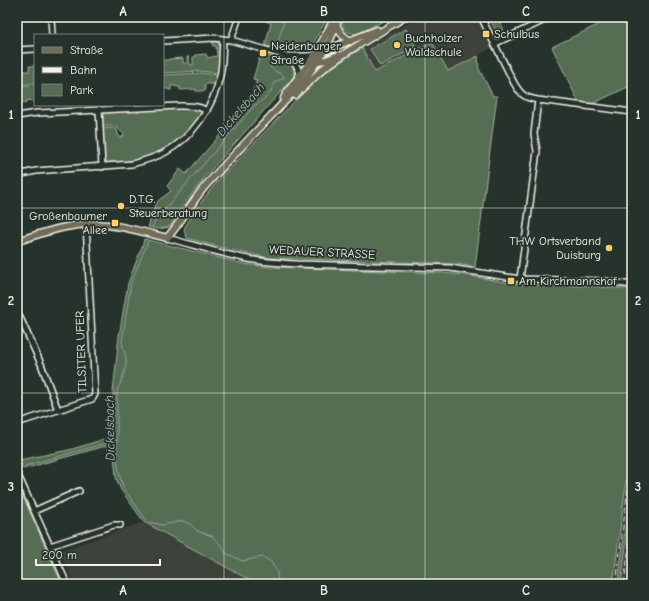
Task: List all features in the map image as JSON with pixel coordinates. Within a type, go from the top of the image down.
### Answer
[{"type":"main road","points":[[278,109],[288,91],[315,55],[335,17]]},
{"type":"main road","points":[[167,238],[177,227],[206,185],[278,109],[318,61],[339,17]]},
{"type":"main road","points":[[278,109],[324,68],[347,52],[405,17]]},
{"type":"main road","points":[[315,55],[393,24]]},
{"type":"main road","points":[[336,26],[339,33],[351,41]]},
{"type":"main road","points":[[318,61],[326,60],[347,52]]},
{"type":"main road","name":"WEDAUER STRASSE","points":[[17,241],[60,228],[86,224],[105,224],[167,238]]},
{"type":"street","points":[[51,17],[52,34]]},
{"type":"street","points":[[232,40],[239,17]]},
{"type":"street","points":[[480,17],[519,92],[526,97],[538,100],[632,112]]},
{"type":"street","points":[[494,44],[551,17]]},
{"type":"street","points":[[164,41],[214,38],[232,40],[282,55],[293,60],[310,62],[318,61]]},
{"type":"street","points":[[17,175],[36,171],[132,164],[164,153],[188,134],[207,111],[216,92],[220,75],[223,39]]},
{"type":"street","points":[[17,50],[34,48]]},
{"type":"street","points":[[282,55],[315,55]]},
{"type":"street","points":[[293,60],[299,76]]},
{"type":"street","points":[[520,279],[537,151],[534,134],[538,100]]},
{"type":"street","points":[[17,116],[37,113],[178,106],[192,106],[207,111]]},
{"type":"street","points":[[99,110],[102,166]]},
{"type":"street","name":"TILSITER UFER","points":[[17,423],[93,398],[86,224]]},
{"type":"street","name":"WEDAUER STRASSE","points":[[167,238],[248,259],[274,262],[297,264],[450,268],[520,279],[604,281],[632,285]]},
{"type":"street","points":[[17,311],[41,364],[58,410]]},
{"type":"street","points":[[17,473],[67,584]]},
{"type":"street","points":[[34,511],[79,491]]},
{"type":"street","points":[[50,546],[114,525],[120,525]]},
{"type":"shaded area","name":"Buchholzer Waldschule","points":[[420,17],[476,17],[492,48],[448,72],[432,42],[375,72],[362,48]]},
{"type":"shaded area","points":[[632,437],[632,584],[613,584],[626,481]]},
{"type":"shaded area","points":[[144,522],[257,584],[74,584],[59,551]]},
{"type":"green space","points":[[255,17],[328,17],[310,49],[282,50],[265,46],[271,23]]},
{"type":"green space","points":[[344,17],[392,17],[357,34],[350,33],[345,30],[343,25]]},
{"type":"green space","points":[[487,17],[500,17],[502,19],[499,21],[503,27],[501,33],[498,34],[492,22],[487,22],[485,19]]},
{"type":"green space","points":[[614,17],[632,17],[632,85],[592,104],[579,103],[552,47]]},
{"type":"green space","points":[[406,29],[416,47],[380,66],[370,49]]},
{"type":"green space","points":[[212,42],[220,42],[221,44],[220,66],[218,73],[200,71],[164,73],[164,60],[183,58],[183,63],[187,63],[187,57],[189,57],[190,65],[193,65],[193,57],[196,55],[206,54],[207,58],[217,56],[216,46],[213,46]]},
{"type":"green space","points":[[432,42],[448,71],[478,56],[479,69],[493,96],[497,96],[475,267],[457,264],[270,258],[187,238],[184,231],[185,227],[196,209],[215,184],[307,88],[330,69],[362,48],[375,72]]},
{"type":"green space","points":[[261,53],[293,66],[293,78],[205,177],[169,227],[159,229],[148,227],[155,205],[171,191],[167,186],[180,169],[186,174],[248,103],[257,80],[253,79]]},
{"type":"green space","points":[[29,66],[34,66],[34,83],[17,86],[17,72],[18,76],[23,75],[23,71],[29,71]]},
{"type":"green space","points":[[202,73],[218,75],[216,84],[205,84],[205,91],[196,91],[195,89],[180,90],[180,87],[176,86],[171,86],[171,90],[164,89],[164,75]]},
{"type":"green space","points":[[34,85],[34,102],[31,100],[26,101],[26,103],[17,103],[17,87]]},
{"type":"green space","points":[[184,108],[198,110],[202,112],[202,114],[186,132],[169,146],[149,156],[127,162],[105,162],[103,128],[114,128],[117,130],[119,137],[123,137],[124,134],[115,126],[102,125],[101,114],[103,112]]},
{"type":"green space","points":[[144,239],[244,264],[269,267],[441,273],[465,275],[510,283],[590,286],[632,290],[632,437],[613,584],[257,584],[144,522],[121,490],[118,483],[116,477],[113,444],[23,469],[19,460],[69,450],[105,439],[113,435],[113,392],[119,336],[128,283]]},
{"type":"green space","points":[[632,477],[632,500],[621,584],[618,584]]},
{"type":"green space","points":[[17,483],[62,584],[17,584]]},
{"type":"waterway","name":"Dickelsbach","points":[[275,51],[284,17]]},
{"type":"waterway","name":"Dickelsbach","points":[[152,227],[157,218],[254,106],[268,96],[275,82],[283,79],[284,76],[274,71],[270,66],[274,54]]},
{"type":"waterway","name":"Dickelsbach","points":[[148,241],[131,283],[122,341],[126,358],[126,367],[117,390],[117,458],[120,477],[124,489],[149,522],[162,525],[183,521],[190,524],[197,531],[212,536],[226,553],[242,561],[263,557],[271,562],[277,572],[278,584]]},
{"type":"waterway","points":[[25,466],[117,440]]},
{"type":"railway","points":[[616,584],[632,454]]},
{"type":"railway","points":[[624,584],[632,523]]},
{"type":"railway","points":[[631,584],[632,572]]},
{"type":"place","name":"Schulbus","points":[[486,34]]},
{"type":"place","name":"Buchholzer Waldschule","points":[[397,45]]},
{"type":"place","name":"Neidenburger Straße","points":[[263,53]]},
{"type":"place","name":"D.T.G. Steuerberatung","points":[[121,206]]},
{"type":"place","name":"Großenbaumer Allee","points":[[115,223]]},
{"type":"place","name":"THW Ortsverband Duisburg","points":[[609,248]]},
{"type":"place","name":"Am Kirchmannshof","points":[[511,281]]}]
